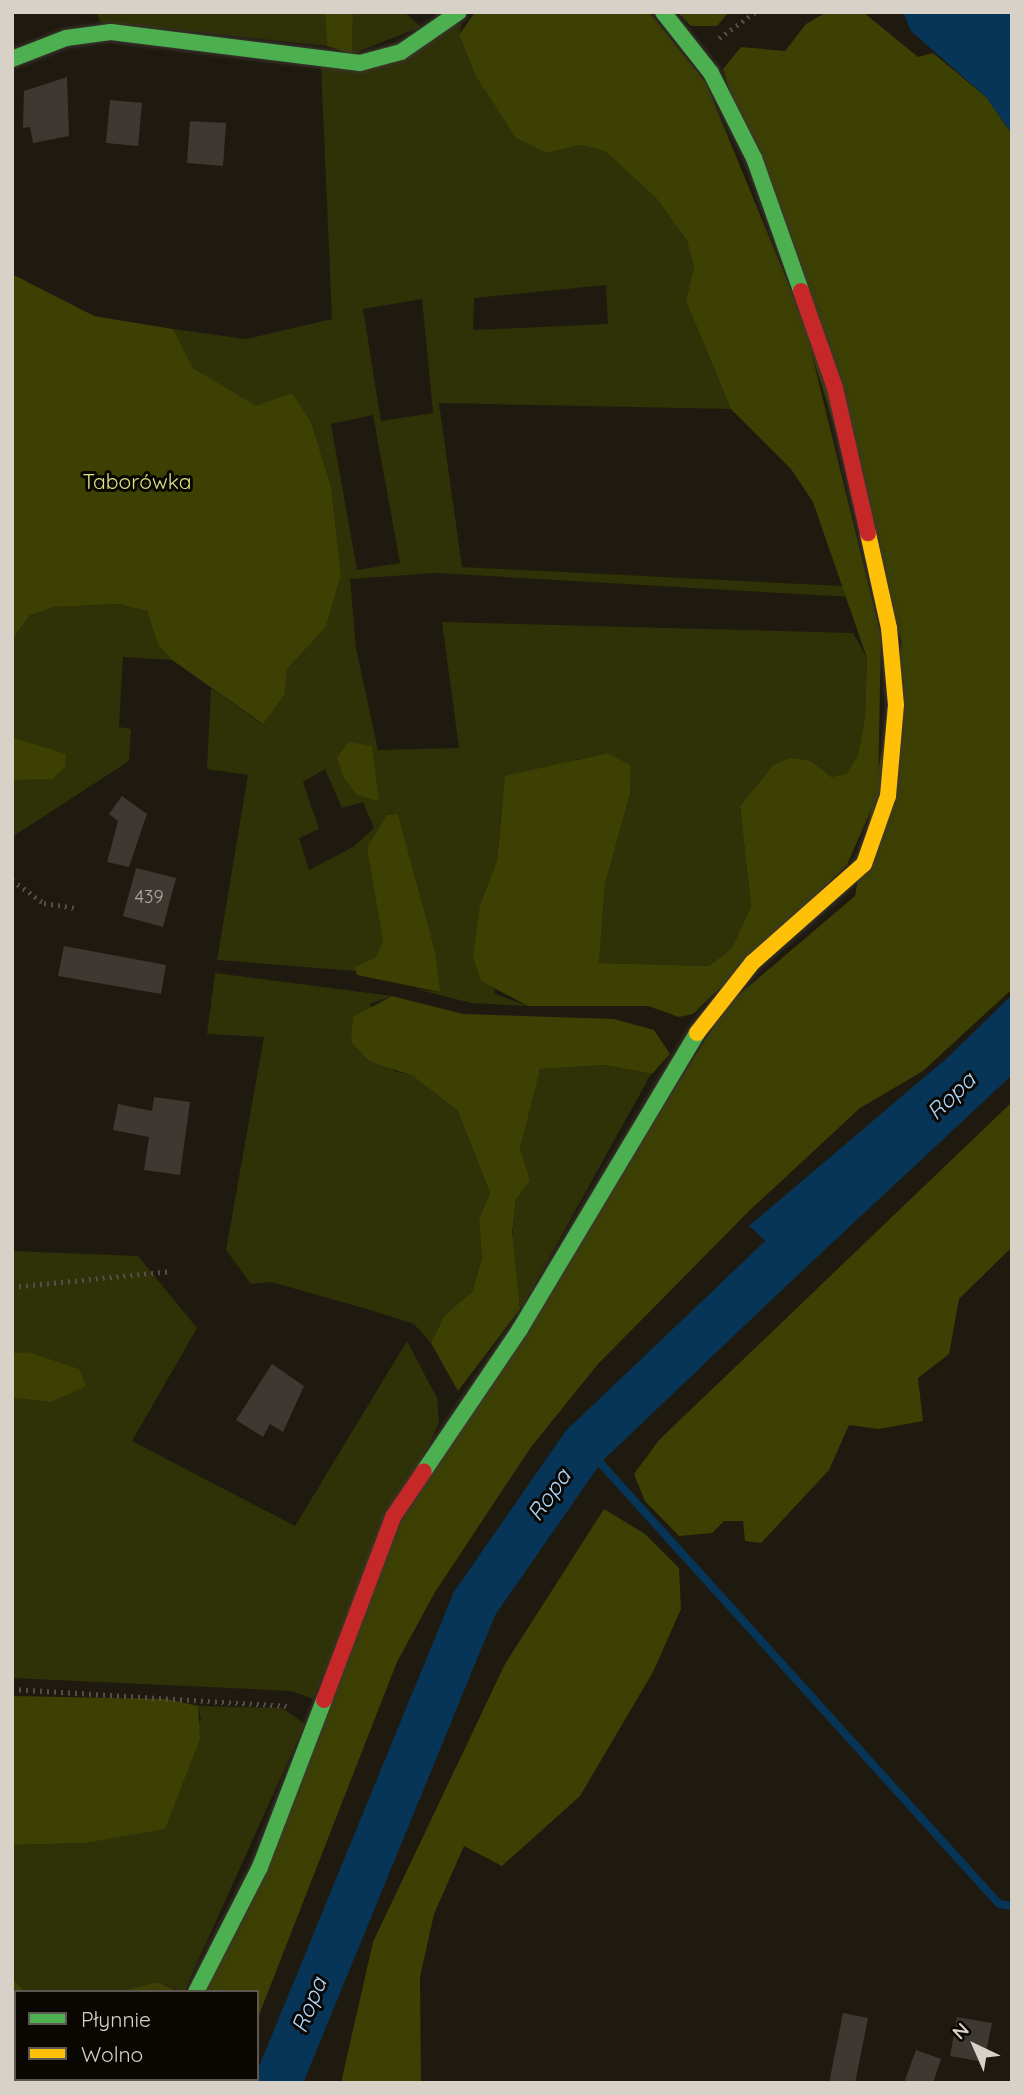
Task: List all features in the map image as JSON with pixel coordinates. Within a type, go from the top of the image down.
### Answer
[{"type":"street","points":[[12,59],[66,38],[111,32],[360,63],[401,52],[459,12]]},
{"type":"street","points":[[197,1990],[249,1891],[393,1517],[520,1329],[693,1038],[744,971],[863,864],[888,796],[896,705],[889,628],[835,388],[754,158],[699,58],[663,12]]},
{"type":"path","points":[[699,58],[755,12]]},
{"type":"path","points":[[12,880],[44,903],[75,908]]},
{"type":"path","points":[[12,1287],[171,1271]]},
{"type":"path","points":[[12,1689],[281,1702],[314,1721]]},
{"type":"shaded area","points":[[97,12],[325,12],[327,46],[100,22]]},
{"type":"shaded area","points":[[353,12],[404,12],[421,27],[352,54]]},
{"type":"shaded area","points":[[462,23],[459,36],[476,77],[516,138],[546,153],[581,145],[605,151],[657,199],[687,241],[694,267],[686,301],[731,409],[439,403],[462,567],[843,586],[850,597],[436,573],[350,579],[356,648],[378,750],[459,748],[442,622],[853,633],[867,658],[865,717],[858,755],[846,774],[831,777],[811,761],[773,765],[740,806],[751,906],[732,948],[709,966],[599,963],[605,884],[630,794],[631,765],[608,753],[576,760],[501,812],[497,860],[480,905],[495,994],[528,1006],[471,1003],[416,989],[439,992],[435,951],[398,814],[387,815],[367,847],[382,906],[383,940],[375,958],[356,971],[217,960],[248,775],[207,769],[211,688],[262,724],[285,694],[287,669],[326,627],[341,575],[331,486],[311,422],[292,394],[256,407],[193,368],[173,329],[246,339],[332,319],[321,66]],"holes":[[[606,285],[608,324],[473,330],[474,298]],[[422,299],[433,413],[381,421],[363,309]],[[373,415],[400,563],[357,570],[331,424]],[[325,769],[342,808],[363,802],[374,828],[353,847],[309,870],[299,838],[319,829],[303,782]]]},
{"type":"shaded area","points":[[118,604],[147,611],[158,645],[172,660],[123,657],[119,727],[131,729],[129,761],[12,837],[12,780],[65,754],[12,737],[12,640],[30,615],[55,607]]},
{"type":"shaded area","points":[[215,973],[392,996],[370,1004],[394,1071],[413,1076],[458,1111],[490,1193],[479,1219],[482,1258],[472,1292],[444,1316],[431,1343],[414,1324],[271,1282],[251,1284],[226,1250],[264,1037],[207,1034]]},
{"type":"shaded area","points":[[605,1065],[651,1074],[521,1309],[510,1258],[516,1200],[530,1180],[520,1148],[533,1082],[541,1069]]},
{"type":"shaded area","points":[[12,1251],[138,1256],[197,1328],[132,1441],[295,1526],[407,1341],[437,1398],[439,1423],[313,1699],[291,1691],[12,1678],[12,1398],[51,1402],[28,1352],[12,1353]]},
{"type":"shaded area","points":[[198,1706],[282,1708],[305,1724],[185,1990],[158,1982],[125,1990],[24,1990],[12,1978],[12,1845],[85,1843],[201,1720]]},
{"type":"green space","points":[[325,12],[353,12],[352,54],[327,46]]},
{"type":"green space","points":[[475,12],[649,12],[706,83],[804,322],[881,636],[878,794],[847,865],[693,1014],[679,1017],[648,1006],[528,1006],[481,981],[473,956],[480,905],[497,860],[505,776],[608,753],[631,765],[630,794],[605,884],[599,963],[709,966],[732,948],[751,906],[740,806],[773,765],[790,758],[811,761],[831,777],[846,774],[858,755],[865,717],[867,658],[813,502],[791,469],[731,409],[686,301],[694,267],[687,241],[657,199],[605,151],[581,145],[546,153],[516,138],[476,77],[459,35]]},
{"type":"green space","points":[[677,12],[729,12],[717,26],[691,26]]},
{"type":"green space","points":[[827,12],[863,12],[918,57],[933,53],[986,97],[1012,134],[1012,989],[923,1071],[860,1108],[749,1211],[598,1364],[531,1447],[435,1592],[397,1662],[259,2015],[259,1990],[207,1990],[400,1523],[728,1004],[855,896],[902,642],[723,69],[741,47],[785,51],[806,24]]},
{"type":"green space","name":"Taborówka","points":[[12,274],[94,316],[173,329],[193,368],[256,406],[292,393],[311,422],[331,486],[341,575],[326,627],[287,669],[285,694],[263,724],[172,660],[158,645],[147,611],[118,604],[55,607],[30,615],[12,640]]},
{"type":"green space","points":[[12,737],[66,754],[65,767],[52,779],[12,780]]},
{"type":"green space","points":[[349,742],[372,746],[379,801],[357,795],[343,777],[337,757]]},
{"type":"green space","points":[[398,814],[435,951],[440,992],[357,975],[355,967],[375,958],[383,940],[367,847],[387,815]]},
{"type":"green space","points":[[392,996],[463,1014],[614,1019],[654,1030],[670,1054],[652,1074],[605,1065],[540,1069],[520,1148],[530,1180],[516,1200],[512,1233],[520,1309],[458,1391],[431,1343],[444,1316],[472,1292],[482,1258],[479,1219],[490,1193],[458,1111],[413,1076],[369,1061],[351,1042],[353,1017]]},
{"type":"green space","points":[[1012,1102],[1012,1247],[959,1299],[949,1354],[918,1378],[923,1421],[879,1429],[849,1425],[829,1470],[761,1543],[745,1541],[743,1521],[724,1521],[712,1533],[679,1536],[645,1501],[634,1474],[659,1440]]},
{"type":"green space","points":[[28,1352],[79,1369],[86,1386],[51,1402],[12,1398],[12,1353]]},
{"type":"green space","points":[[604,1509],[645,1534],[679,1568],[681,1609],[653,1672],[580,1796],[502,1866],[464,1846],[434,1914],[420,1977],[421,2083],[341,2083],[373,1942],[505,1664]]},
{"type":"green space","points":[[12,1696],[167,1699],[198,1706],[200,1739],[165,1829],[85,1843],[12,1845]]},
{"type":"green space","points":[[12,1978],[24,1990],[14,1990],[14,2081],[143,2083],[12,2083]]},
{"type":"green space","points":[[158,1982],[176,1990],[125,1990]]},
{"type":"green space","points":[[162,2081],[196,2081],[161,2083]]},
{"type":"water","points":[[903,12],[1012,12],[1012,134],[986,97],[911,31]]},
{"type":"water","points":[[1012,995],[1012,1075],[801,1272],[749,1226],[947,1058]]},
{"type":"building","points":[[67,77],[69,136],[33,143],[30,127],[23,128],[24,91]]},
{"type":"building","points":[[110,100],[142,103],[138,146],[106,143]]},
{"type":"building","points":[[190,121],[226,123],[223,166],[187,163]]},
{"type":"building","points":[[122,796],[147,814],[129,867],[107,862],[118,821],[109,814]]},
{"type":"building","points":[[136,868],[176,878],[163,927],[123,916]]},
{"type":"building","points":[[64,946],[166,965],[161,994],[58,976]]},
{"type":"building","points":[[154,1097],[190,1102],[180,1175],[144,1170],[149,1137],[113,1130],[118,1104],[152,1111]]},
{"type":"building","points":[[272,1364],[304,1386],[283,1432],[270,1424],[263,1437],[236,1420]]},
{"type":"building","points":[[843,2013],[868,2018],[855,2083],[829,2083]]},
{"type":"building","points":[[957,2017],[992,2023],[984,2062],[950,2056]]},
{"type":"building","points":[[916,2050],[941,2059],[933,2083],[904,2083]]},
{"type":"waterway","name":"Ropa","points":[[277,2083],[474,1603],[584,1445],[829,1212]]},
{"type":"waterway","points":[[584,1445],[999,1904],[1012,1906]]},
{"type":"traffic: fast","points":[[12,59],[66,38],[111,32],[360,63],[401,52],[459,12]]},
{"type":"traffic: fast","points":[[663,12],[711,73],[754,158],[801,291]]},
{"type":"traffic: fast","points":[[424,1471],[520,1329],[697,1033]]},
{"type":"traffic: fast","points":[[197,1990],[260,1867],[324,1700]]},
{"type":"traffic: slow","points":[[697,1033],[752,963],[864,864],[888,796],[896,705],[889,628],[868,533]]},
{"type":"traffic: jam","points":[[801,291],[835,388],[868,533]]},
{"type":"traffic: jam","points":[[324,1700],[393,1517],[424,1471]]}]
